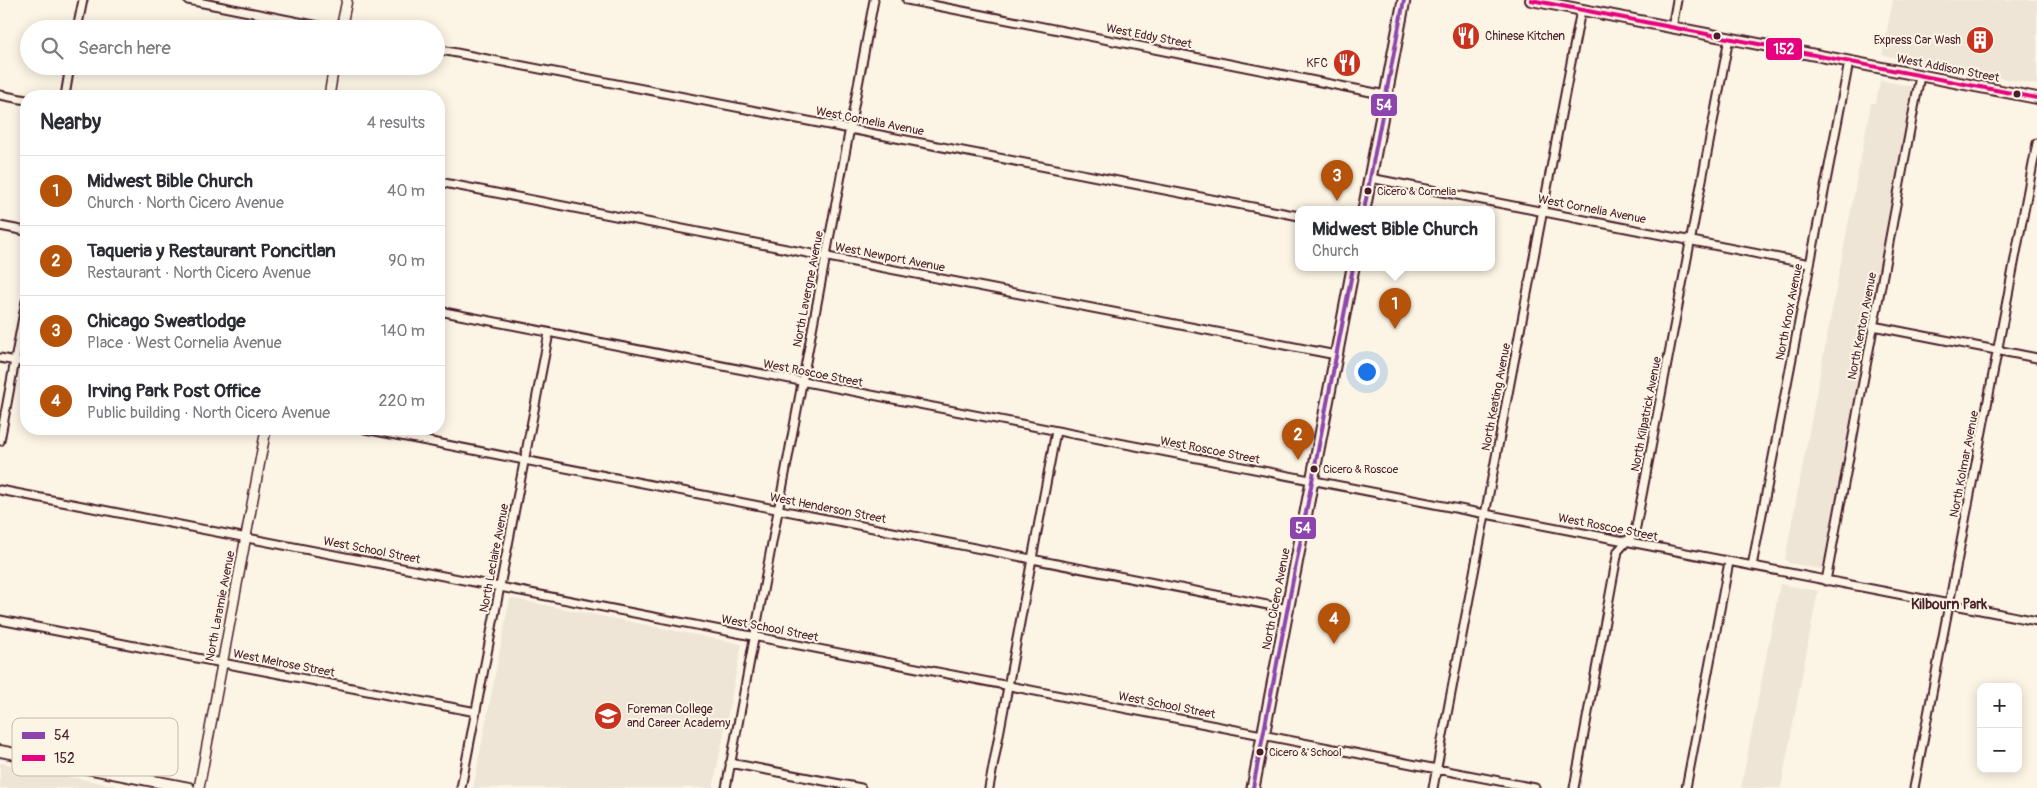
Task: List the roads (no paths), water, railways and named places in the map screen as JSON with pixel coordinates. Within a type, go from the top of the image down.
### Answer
[{"type":"main road","points":[[1365,206],[1404,0]]},
{"type":"main road","name":"West Addison Street","points":[[1531,0],[2037,98]]},
{"type":"main road","name":"North Cicero Avenue","points":[[1253,788],[1352,271]]},
{"type":"main road","points":[[128,776],[189,788]]},
{"type":"street","points":[[79,20],[83,0]]},
{"type":"street","points":[[188,0],[289,20]]},
{"type":"street","points":[[343,20],[347,0]]},
{"type":"street","name":"North Lavergne Avenue","points":[[726,788],[874,0]]},
{"type":"street","name":"West Eddy Street","points":[[907,0],[1386,95]]},
{"type":"street","points":[[1672,28],[1677,0]]},
{"type":"street","name":"North Keating Avenue","points":[[1433,788],[1581,10]]},
{"type":"street","name":"North Kilpatrick Avenue","points":[[1574,788],[1618,551],[1635,532],[1729,38]]},
{"type":"street","name":"West Cornelia Avenue","points":[[445,51],[1295,215]]},
{"type":"street","name":"North Knox Avenue","points":[[1752,566],[1849,62]]},
{"type":"street","points":[[66,90],[68,75]]},
{"type":"street","points":[[330,90],[332,75]]},
{"type":"street","name":"North Kenton Avenue","points":[[1826,581],[1920,76]]},
{"type":"street","points":[[0,95],[20,99]]},
{"type":"street","name":"North Kolmar Avenue","points":[[1914,788],[2037,143]]},
{"type":"street","name":"West Cornelia Avenue","points":[[1370,178],[1810,264]]},
{"type":"street","name":"West Newport Avenue","points":[[445,183],[1336,355]]},
{"type":"street","points":[[0,226],[20,230]]},
{"type":"street","name":"West Roscoe Street","points":[[445,312],[2037,621]]},
{"type":"street","points":[[1873,326],[2037,358]]},
{"type":"street","name":"North Leclaire Avenue","points":[[462,788],[549,333]]},
{"type":"street","points":[[0,441],[20,334]]},
{"type":"street","points":[[0,358],[20,362]]},
{"type":"street","points":[[988,788],[1056,431]]},
{"type":"street","name":"North Laramie Avenue","points":[[199,788],[265,435]]},
{"type":"street","name":"West Henderson Street","points":[[396,435],[1288,609]]},
{"type":"street","name":"West School Street","points":[[0,490],[1535,788]]},
{"type":"street","points":[[1686,788],[1729,562]]},
{"type":"street","name":"West Melrose Street","points":[[0,620],[476,712]]},
{"type":"street","points":[[730,763],[861,788]]},
{"type":"place","name":"Chinese Kitchen","points":[[1466,36]]},
{"type":"place","name":"Express Car Wash","points":[[1980,40]]},
{"type":"place","name":"KFC","points":[[1347,63]]},
{"type":"place","name":"Cicero & Cornelia","points":[[1368,191]]},
{"type":"place","name":"Chicago Sweatlodge","points":[[1337,201]]},
{"type":"place","name":"Midwest Bible Church","points":[[1395,329]]},
{"type":"place","name":"Taqueria y Restaurant Poncitlan","points":[[1298,460]]},
{"type":"place","name":"Cicero & Roscoe","points":[[1314,469]]},
{"type":"place","name":"Irving Park Post Office","points":[[1334,644]]},
{"type":"place","name":"Foreman College and Career Academy","points":[[608,716]]},
{"type":"place","name":"Cicero & School","points":[[1260,752]]},
{"type":"district","name":"Kilbourn Park","points":[[1949,604]]}]
